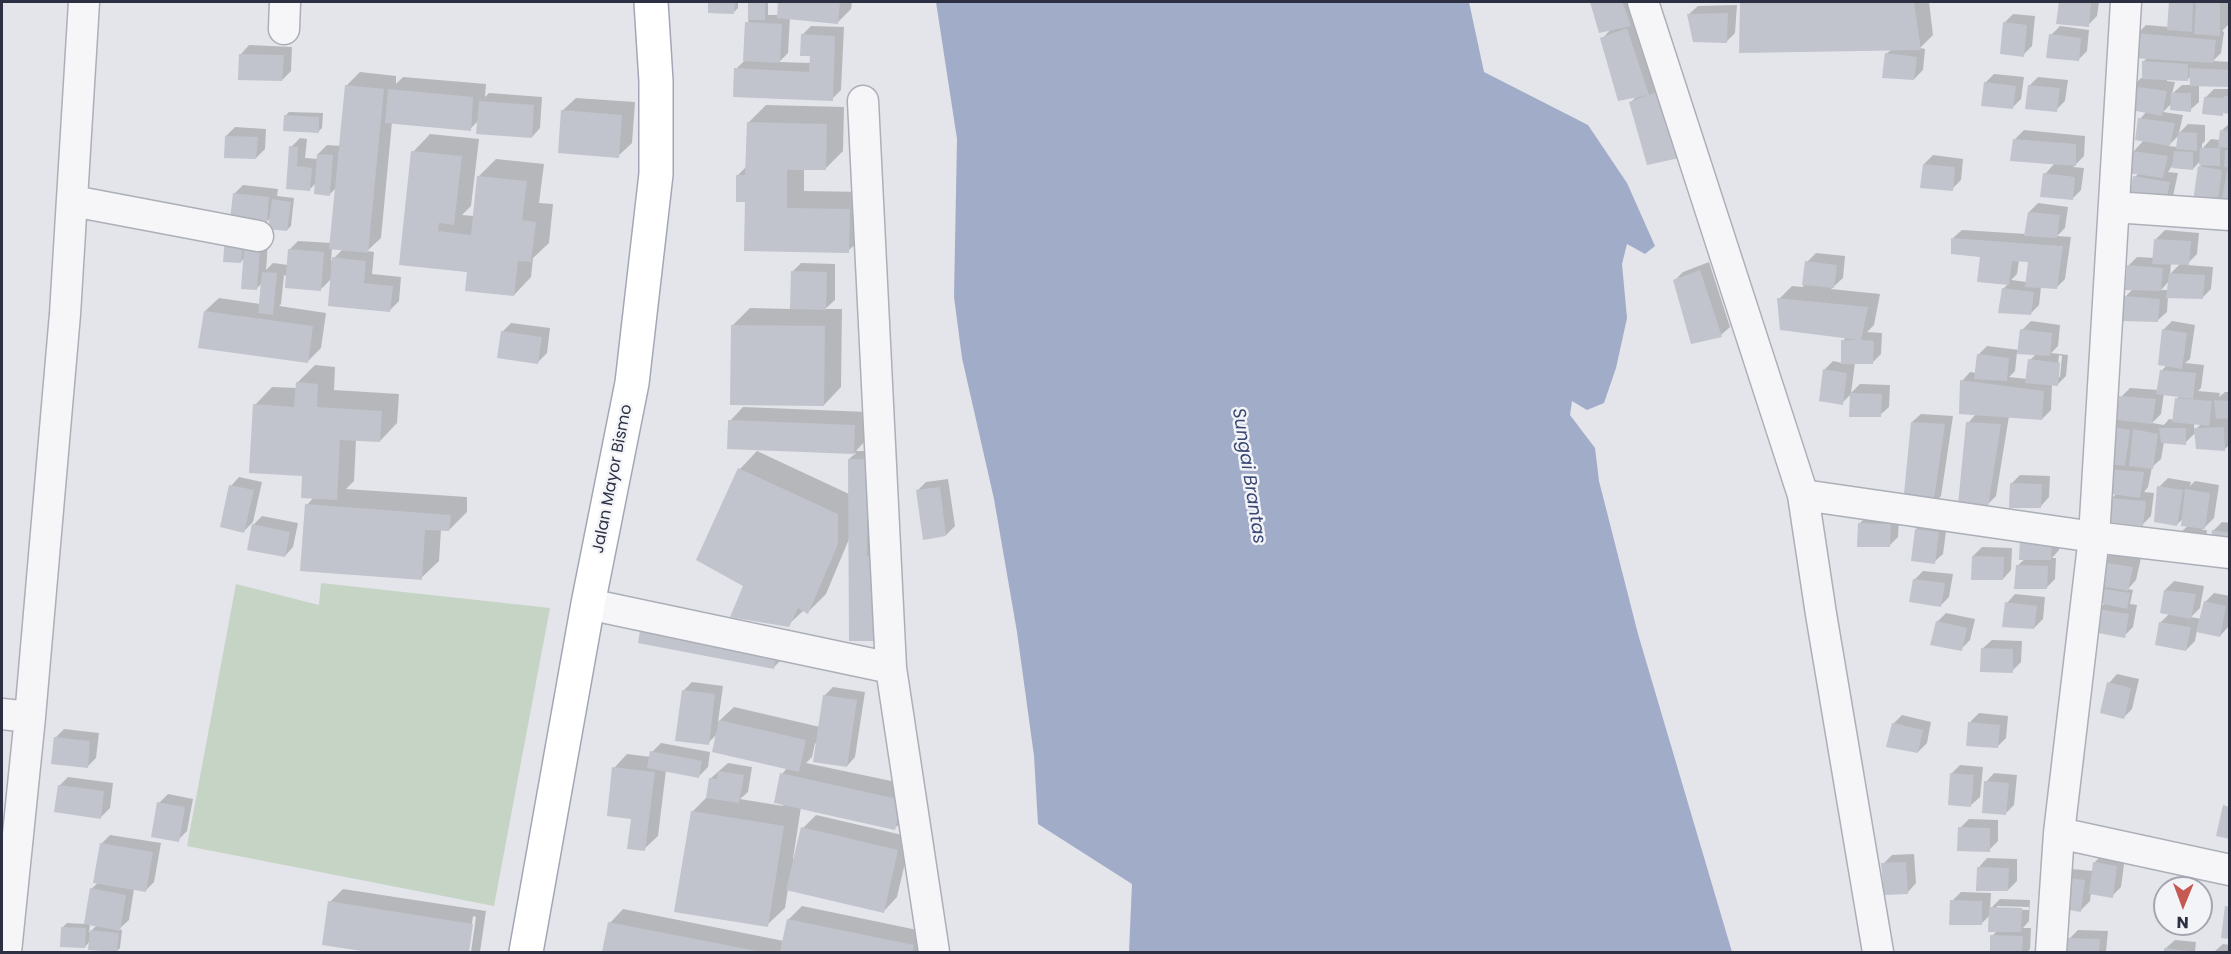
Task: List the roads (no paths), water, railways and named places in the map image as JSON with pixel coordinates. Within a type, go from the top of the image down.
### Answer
[{"type":"main road","name":"Jalan Mayor Bismo","points":[[526,952],[588,603],[632,383],[656,174],[656,81],[651,2]]},
{"type":"street","points":[[6,952],[16,716],[66,314],[84,2]]},
{"type":"street","points":[[1643,2],[1803,495],[1878,952]]},
{"type":"street","points":[[2051,952],[2058,833],[2094,537],[2126,2]]},
{"type":"street","points":[[863,101],[891,668],[934,952]]},
{"type":"street","points":[[73,201],[258,236]]},
{"type":"street","points":[[2114,207],[2229,215]]},
{"type":"street","points":[[1803,495],[2094,537],[2229,553]]},
{"type":"street","points":[[588,603],[891,668]]},
{"type":"street","points":[[2058,833],[2229,870]]},
{"type":"water","name":"Sungai Brantas","points":[[936,2],[1469,2],[1484,72],[1588,125],[1627,183],[1655,246],[1645,254],[1627,244],[1622,264],[1627,318],[1616,368],[1604,403],[1587,410],[1572,401],[1570,415],[1595,448],[1599,481],[1638,634],[1732,952],[1129,952],[1132,884],[1038,824],[1034,756],[1017,632],[994,499],[962,358],[954,297],[957,139]]}]
